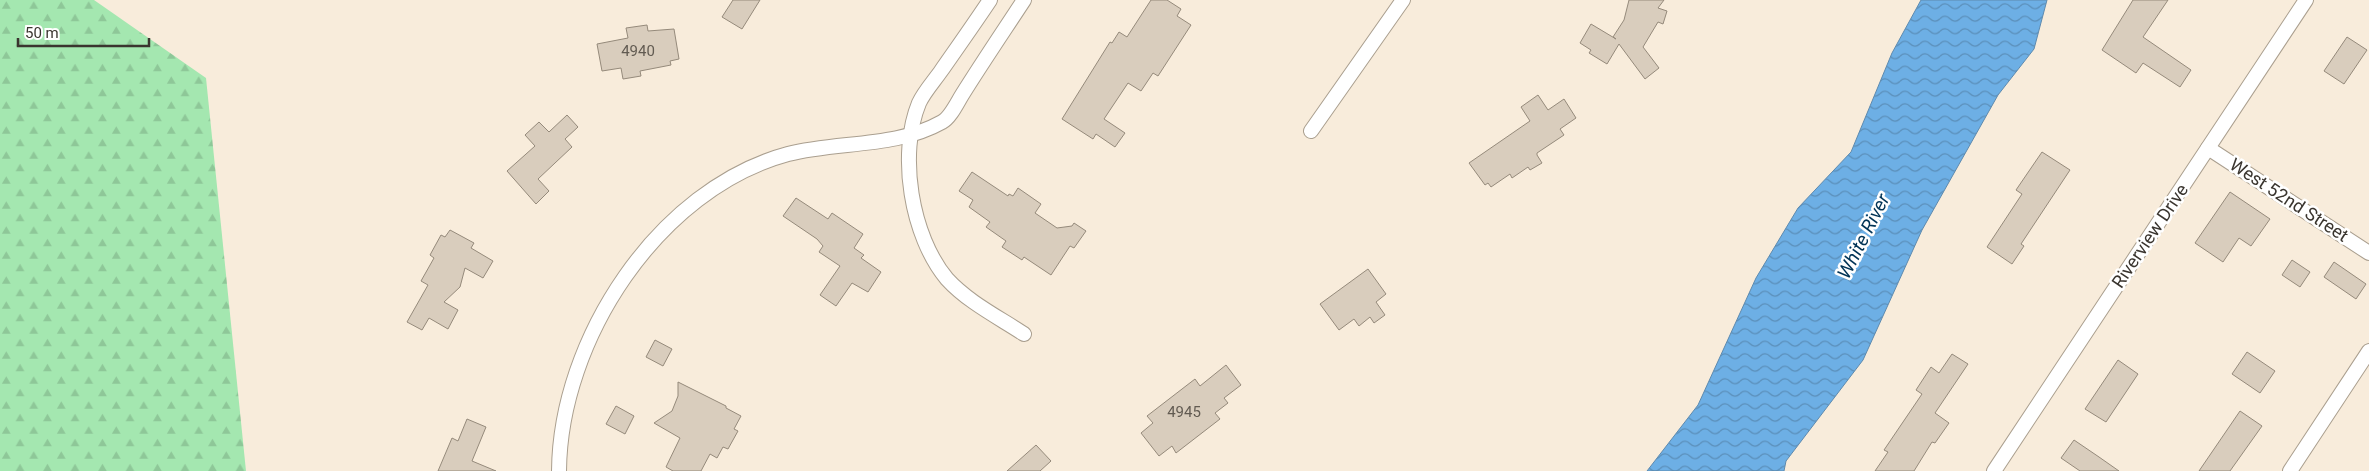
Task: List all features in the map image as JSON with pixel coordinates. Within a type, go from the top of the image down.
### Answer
[{"type":"street","points":[[990,0],[920,102],[909,136],[914,208],[931,254],[947,278],[962,293],[1024,334]]},
{"type":"street","points":[[559,471],[560,443],[565,415],[574,382],[589,343],[624,279],[652,241],[668,224],[714,188],[765,162],[819,147],[909,136],[944,122],[1024,0]]},
{"type":"street","points":[[1311,131],[1404,0]]},
{"type":"street","name":"Riverview Drive","points":[[1994,471],[2306,0]]},
{"type":"street","name":"West 52nd Street","points":[[2208,148],[2369,253]]},
{"type":"street","points":[[2290,471],[2369,351]]},
{"type":"green space","points":[[0,0],[94,0],[206,78],[246,471],[0,471]]},
{"type":"water","name":"White River","points":[[1921,0],[2047,0],[2034,49],[1998,95],[1922,230],[1863,360],[1786,461],[1784,471],[1647,471],[1698,405],[1756,278],[1798,208],[1851,152],[1892,53]]},
{"type":"building","points":[[733,0],[760,0],[742,29],[722,17]]},
{"type":"building","points":[[1151,0],[1167,0],[1181,9],[1177,16],[1191,25],[1158,76],[1153,73],[1141,91],[1128,83],[1104,119],[1125,133],[1115,147],[1096,134],[1093,139],[1062,119],[1110,42],[1112,43],[1119,32],[1127,37]]},
{"type":"building","points":[[1629,0],[1664,0],[1658,8],[1667,11],[1663,24],[1658,22],[1643,47],[1659,68],[1645,79],[1619,44],[1607,64],[1589,53],[1591,50],[1580,43],[1591,24],[1616,39],[1613,37],[1624,20]]},
{"type":"building","points":[[2133,0],[2168,0],[2143,37],[2191,70],[2180,87],[2143,63],[2136,73],[2102,50]]},
{"type":"building","points":[[647,25],[648,31],[674,29],[679,59],[670,61],[671,65],[640,71],[641,76],[623,79],[621,68],[602,71],[597,44],[628,38],[626,28]]},
{"type":"building","points":[[2347,37],[2367,50],[2344,84],[2324,71]]},
{"type":"building","points":[[1538,95],[1548,110],[1564,99],[1576,118],[1560,129],[1564,135],[1537,153],[1542,163],[1530,170],[1528,167],[1512,178],[1510,174],[1491,187],[1488,183],[1485,185],[1469,163],[1530,121],[1521,107]]},
{"type":"building","points":[[567,115],[578,127],[565,139],[572,147],[538,179],[549,191],[536,204],[507,171],[535,146],[525,135],[539,122],[549,132]]},
{"type":"building","points":[[2042,152],[2070,170],[2021,244],[2024,246],[2012,264],[1987,247],[2022,194],[2016,190]]},
{"type":"building","points":[[972,172],[1008,196],[1009,194],[1013,196],[1018,188],[1041,204],[1035,213],[1057,228],[1072,226],[1074,223],[1086,231],[1074,248],[1070,246],[1051,275],[1024,257],[1022,260],[1002,247],[1006,241],[986,227],[990,222],[969,207],[973,200],[959,191]]},
{"type":"building","points":[[2230,192],[2270,219],[2251,246],[2239,238],[2223,262],[2195,243]]},
{"type":"building","points":[[796,198],[828,219],[832,213],[863,234],[854,248],[864,255],[861,258],[881,272],[868,292],[852,283],[836,306],[820,295],[840,266],[819,252],[823,246],[817,239],[783,216]]},
{"type":"building","points":[[450,230],[474,243],[471,248],[493,261],[483,278],[465,268],[460,287],[444,302],[458,310],[448,329],[429,318],[422,330],[407,322],[428,285],[421,281],[434,258],[430,255],[441,235],[445,237]]},
{"type":"building","points":[[2292,260],[2310,272],[2300,287],[2282,275]]},
{"type":"building","points":[[2334,262],[2366,284],[2356,299],[2324,277]]},
{"type":"building","points":[[1368,269],[1386,294],[1376,302],[1385,315],[1374,323],[1370,317],[1359,326],[1354,319],[1339,330],[1320,304]]},
{"type":"building","points":[[655,340],[672,349],[663,366],[646,357]]},
{"type":"building","points":[[2247,352],[2275,371],[2260,393],[2232,374]]},
{"type":"building","points":[[1952,354],[1968,364],[1935,413],[1949,423],[1935,443],[1932,442],[1914,471],[1875,471],[1888,452],[1884,450],[1922,394],[1916,390],[1931,367],[1939,373]]},
{"type":"building","points":[[2118,360],[2138,374],[2106,422],[2085,409]]},
{"type":"building","points":[[1226,365],[1241,385],[1224,398],[1228,403],[1215,413],[1220,419],[1176,453],[1172,446],[1159,456],[1141,433],[1153,423],[1147,416],[1195,379],[1200,386]]},
{"type":"building","points":[[678,382],[726,406],[726,408],[741,416],[734,429],[738,431],[728,449],[723,447],[717,458],[710,454],[701,471],[673,471],[666,467],[680,438],[654,423],[672,411],[678,396]]},
{"type":"building","points":[[616,406],[634,416],[625,434],[606,424]]},
{"type":"building","points":[[2240,411],[2262,426],[2230,471],[2199,471]]},
{"type":"building","points":[[467,419],[486,427],[472,461],[496,471],[438,471],[452,438],[458,441]]},
{"type":"building","points":[[2074,440],[2119,471],[2080,471],[2061,458]]},
{"type":"building","points":[[1036,445],[1051,461],[1040,471],[1007,471]]}]
